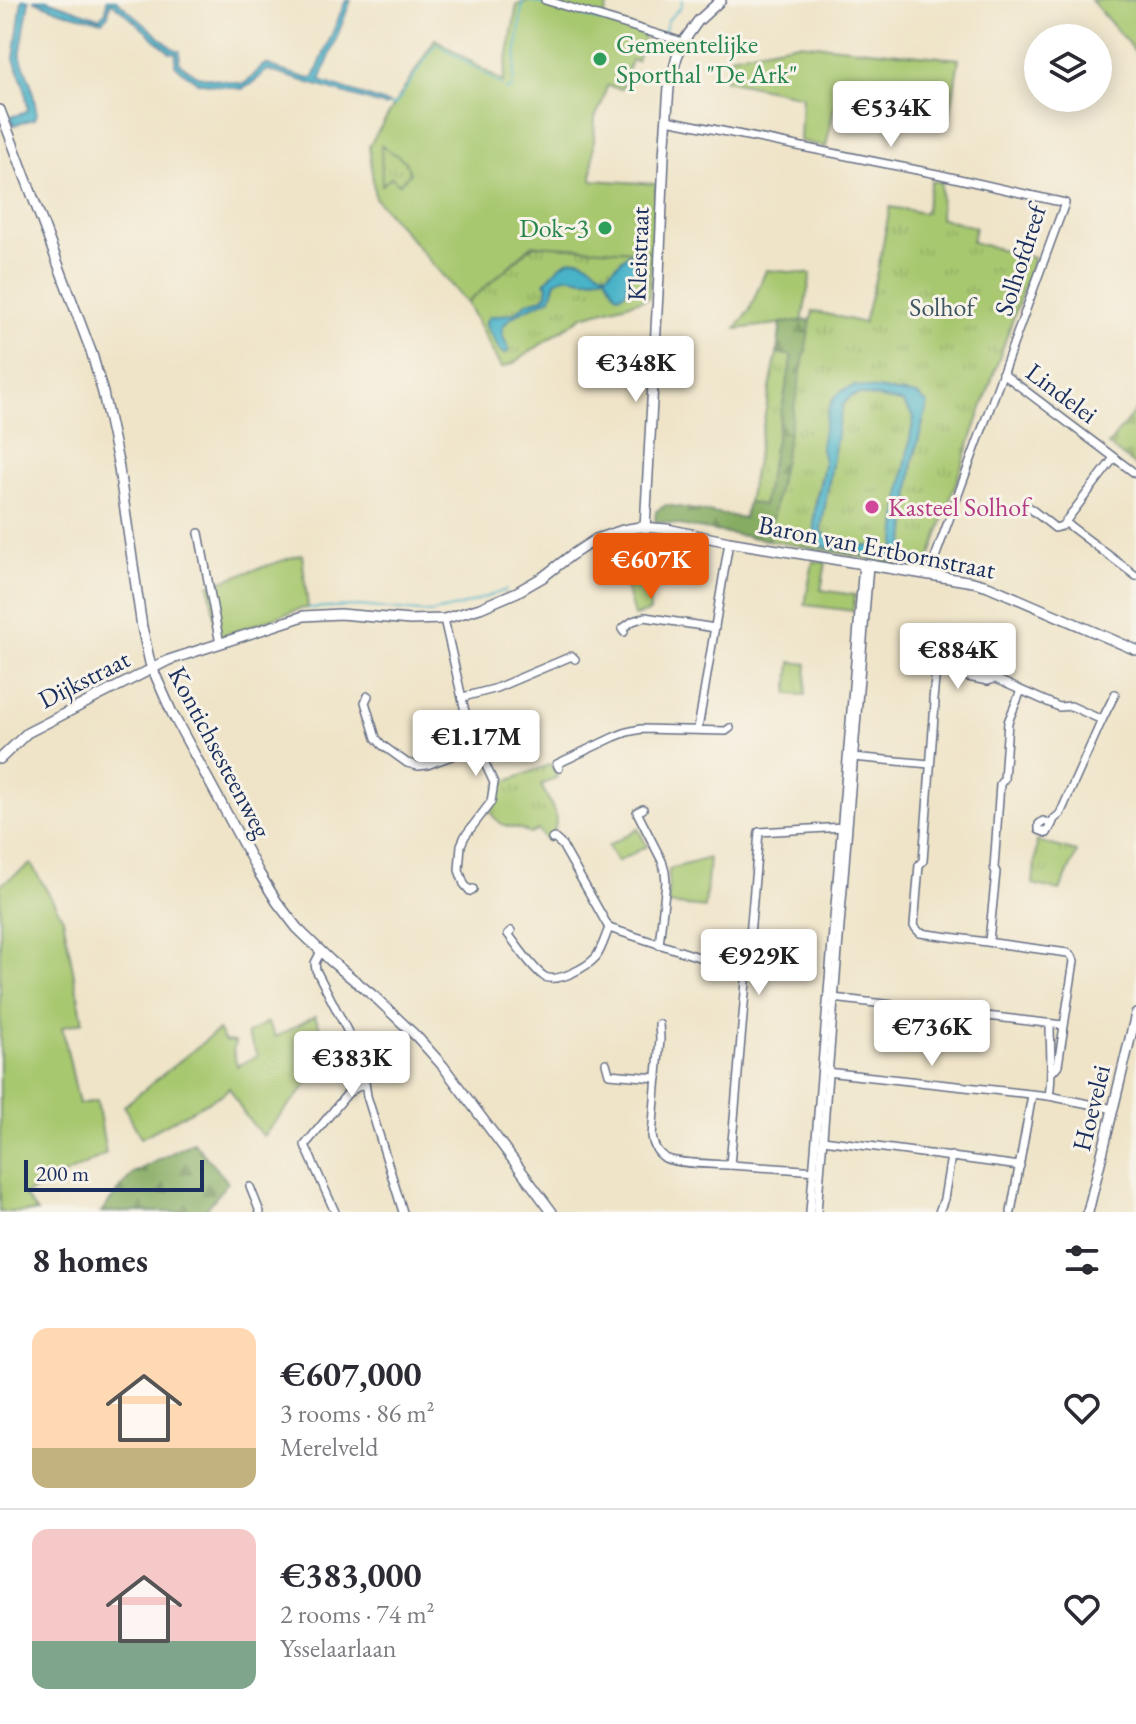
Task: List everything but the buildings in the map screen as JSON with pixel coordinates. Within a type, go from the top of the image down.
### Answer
[{"type":"street","points":[[545,0],[683,42]]},
{"type":"street","name":"Kleistraat","points":[[645,528],[671,74],[683,42],[698,21],[721,0]]},
{"type":"street","name":"Kontichsesteenweg","points":[[0,110],[92,354],[118,462],[142,627],[152,668],[172,713],[277,902],[297,928],[376,998],[443,1066],[552,1212]]},
{"type":"street","name":"Solhofdreef","points":[[667,120],[1065,203],[929,574]]},
{"type":"street","name":"Lindelei","points":[[1002,373],[1136,474]]},
{"type":"street","points":[[1026,505],[1055,528],[1062,526],[1114,458]]},
{"type":"street","points":[[1066,523],[1136,576]]},
{"type":"street","name":"Baron van Ertbornstraat","points":[[152,668],[304,616],[340,614],[410,620],[444,619],[517,592],[596,539],[623,530],[645,528],[667,529],[973,582],[1136,650]]},
{"type":"street","points":[[199,533],[220,644]]},
{"type":"street","points":[[698,729],[729,542]]},
{"type":"street","points":[[817,1212],[817,1171],[866,564]]},
{"type":"street","points":[[624,632],[622,629],[633,621],[645,617],[715,628]]},
{"type":"street","points":[[444,619],[469,729],[494,783],[491,802],[461,845],[459,870],[464,884],[470,891],[473,889]]},
{"type":"street","points":[[463,697],[494,689],[572,656],[575,659]]},
{"type":"street","points":[[1053,1071],[1058,1065],[1074,961],[1072,956],[989,941],[920,933],[914,926],[919,865],[923,861],[936,669],[939,661],[948,658],[1059,707],[1073,707],[1102,720]]},
{"type":"street","points":[[950,667],[948,673],[988,681],[996,678]]},
{"type":"street","name":"Dijkstraat","points":[[0,759],[27,733],[152,668]]},
{"type":"street","points":[[989,941],[1000,784],[1004,779],[1010,715],[1019,690]]},
{"type":"street","points":[[1052,824],[1060,814],[1115,694]]},
{"type":"street","points":[[368,696],[365,702],[376,738],[407,763],[427,765],[476,747]]},
{"type":"street","points":[[559,768],[557,764],[627,732],[641,729],[726,731],[730,728]]},
{"type":"street","points":[[850,757],[930,764]]},
{"type":"street","points":[[643,809],[637,812],[662,861],[666,882],[659,945]]},
{"type":"street","points":[[730,1165],[759,832],[845,827]]},
{"type":"street","points":[[552,839],[562,845],[609,928],[705,959],[747,961]]},
{"type":"street","points":[[511,931],[508,934],[539,972],[559,979],[597,956],[609,928]]},
{"type":"street","points":[[321,951],[315,963],[363,1069],[364,1083],[403,1212]]},
{"type":"street","points":[[320,978],[333,962]]},
{"type":"street","points":[[831,997],[1063,1025]]},
{"type":"street","name":"Hoevelei","points":[[1088,1212],[1136,1014]]},
{"type":"street","points":[[659,1024],[652,1136],[658,1152],[670,1160],[817,1171]]},
{"type":"street","points":[[1049,1096],[1053,1071],[1050,1063],[1050,1024]]},
{"type":"street","points":[[606,1063],[609,1074],[657,1078]]},
{"type":"street","points":[[825,1072],[1049,1096],[1114,1109]]},
{"type":"street","points":[[810,1212],[823,1140],[825,1072]]},
{"type":"street","points":[[335,1212],[305,1145],[348,1093],[364,1083]]},
{"type":"street","points":[[1011,1212],[1032,1095]]},
{"type":"street","points":[[823,1140],[1020,1166]]},
{"type":"street","points":[[939,1212],[951,1156]]},
{"type":"street","points":[[250,1187],[260,1212]]},
{"type":"green space","points":[[530,0],[609,0],[604,18],[645,31],[637,61],[631,60],[622,89],[607,86],[595,118],[592,180],[656,184],[652,251],[565,251],[534,244],[467,303],[375,198],[369,146],[435,39],[503,82],[517,5]]},
{"type":"green space","points":[[1091,0],[1136,0],[1136,52],[1112,24]]},
{"type":"green space","points":[[798,43],[959,59],[950,117],[836,99],[826,147],[800,141],[802,96],[725,80],[730,56]]},
{"type":"green space","points":[[381,145],[405,161],[410,173],[399,184],[392,177],[382,185]]},
{"type":"green space","name":"Solhof","points":[[931,181],[941,182],[940,218],[975,227],[972,242],[1034,258],[926,569],[768,540],[813,311],[864,323],[890,207],[925,213]],"holes":[[[842,390],[927,403],[913,461],[904,552],[897,560],[820,546],[814,520],[816,499]]]},
{"type":"green space","points":[[534,245],[652,252],[649,298],[583,316],[512,364],[501,368],[467,303]]},
{"type":"green space","points":[[766,270],[811,274],[802,321],[736,329],[749,311]]},
{"type":"green space","points":[[812,320],[768,540],[655,521],[656,511],[666,505],[744,518],[748,502],[763,505],[792,357],[777,353],[781,323]]},
{"type":"green space","points":[[777,353],[792,356],[763,505],[748,502]]},
{"type":"green space","points":[[858,394],[902,402],[914,417],[901,490],[895,550],[891,554],[828,539],[821,530],[843,405]]},
{"type":"green space","points":[[1136,410],[1136,466],[1108,445]]},
{"type":"green space","points":[[302,554],[308,608],[218,637],[209,585]]},
{"type":"green space","points":[[813,561],[826,563],[821,590],[855,595],[853,611],[805,605]]},
{"type":"green space","points":[[649,572],[650,612],[634,616],[622,573]]},
{"type":"green space","points":[[791,662],[807,664],[805,695],[788,694]]},
{"type":"green space","points":[[551,764],[557,777],[541,785],[556,820],[547,842],[538,830],[530,834],[505,825],[490,812],[497,799],[497,785]]},
{"type":"green space","points":[[638,829],[647,846],[617,862],[608,846]]},
{"type":"green space","points":[[1037,841],[1077,852],[1060,891],[1033,884]]},
{"type":"green space","points":[[709,858],[705,908],[668,904],[669,869]]},
{"type":"green space","points":[[31,864],[63,918],[83,1022],[62,1027],[79,1104],[97,1101],[106,1154],[24,1195],[37,1212],[0,1212],[0,885]]},
{"type":"green space","points":[[315,1016],[332,1055],[263,1136],[244,1114],[229,1087],[224,1093],[141,1138],[124,1106],[218,1030],[225,1041],[235,1042],[233,1050],[237,1066],[258,1055],[247,1034],[267,1022],[276,1037]]},
{"type":"green space","points":[[193,1142],[228,1182],[204,1212],[101,1212],[133,1173]]},
{"type":"water","points":[[22,0],[29,0],[20,56],[31,84],[37,114],[34,119],[14,125],[10,117],[28,109],[25,89],[14,59]]},
{"type":"water","points":[[33,0],[47,0],[99,18],[106,11],[107,0],[116,0],[172,48],[180,51],[179,63],[197,76],[243,84],[266,64],[314,78],[346,0],[351,0],[320,81],[389,104],[385,106],[267,70],[242,89],[197,82],[175,65],[176,53],[170,52],[114,4],[110,3],[108,15],[102,21],[63,12]]},
{"type":"water","points":[[641,253],[644,261],[628,279],[625,292],[616,294],[605,275],[588,279],[560,279],[556,281],[551,298],[508,320],[502,333],[509,350],[505,354],[501,352],[486,326],[489,317],[514,313],[528,302],[543,298],[547,293],[548,284],[545,283],[570,260],[583,260],[607,274],[628,254]]},
{"type":"water","points":[[855,386],[917,395],[928,404],[913,461],[904,552],[896,560],[820,546],[816,536],[814,516],[824,465],[821,447],[829,408],[835,397]],"holes":[[[858,394],[902,402],[914,417],[901,490],[895,550],[891,554],[882,549],[852,543],[849,546],[828,539],[821,530],[843,405]]]},
{"type":"waterway","points":[[513,82],[523,0]]},
{"type":"waterway","points":[[528,0],[662,39]]},
{"type":"waterway","points":[[664,33],[668,20],[681,7],[682,0]]},
{"type":"waterway","points":[[389,105],[395,105],[436,43],[502,85]]},
{"type":"waterway","points":[[506,89],[512,87]]},
{"type":"waterway","points":[[308,608],[359,606],[430,613],[506,590]]},
{"type":"place","name":"Gemeentelijke Sporthal \"De Ark\"","points":[[600,59]]},
{"type":"place","name":"Dok~3","points":[[605,228]]},
{"type":"place","name":"Kasteel Solhof","points":[[872,507]]}]
